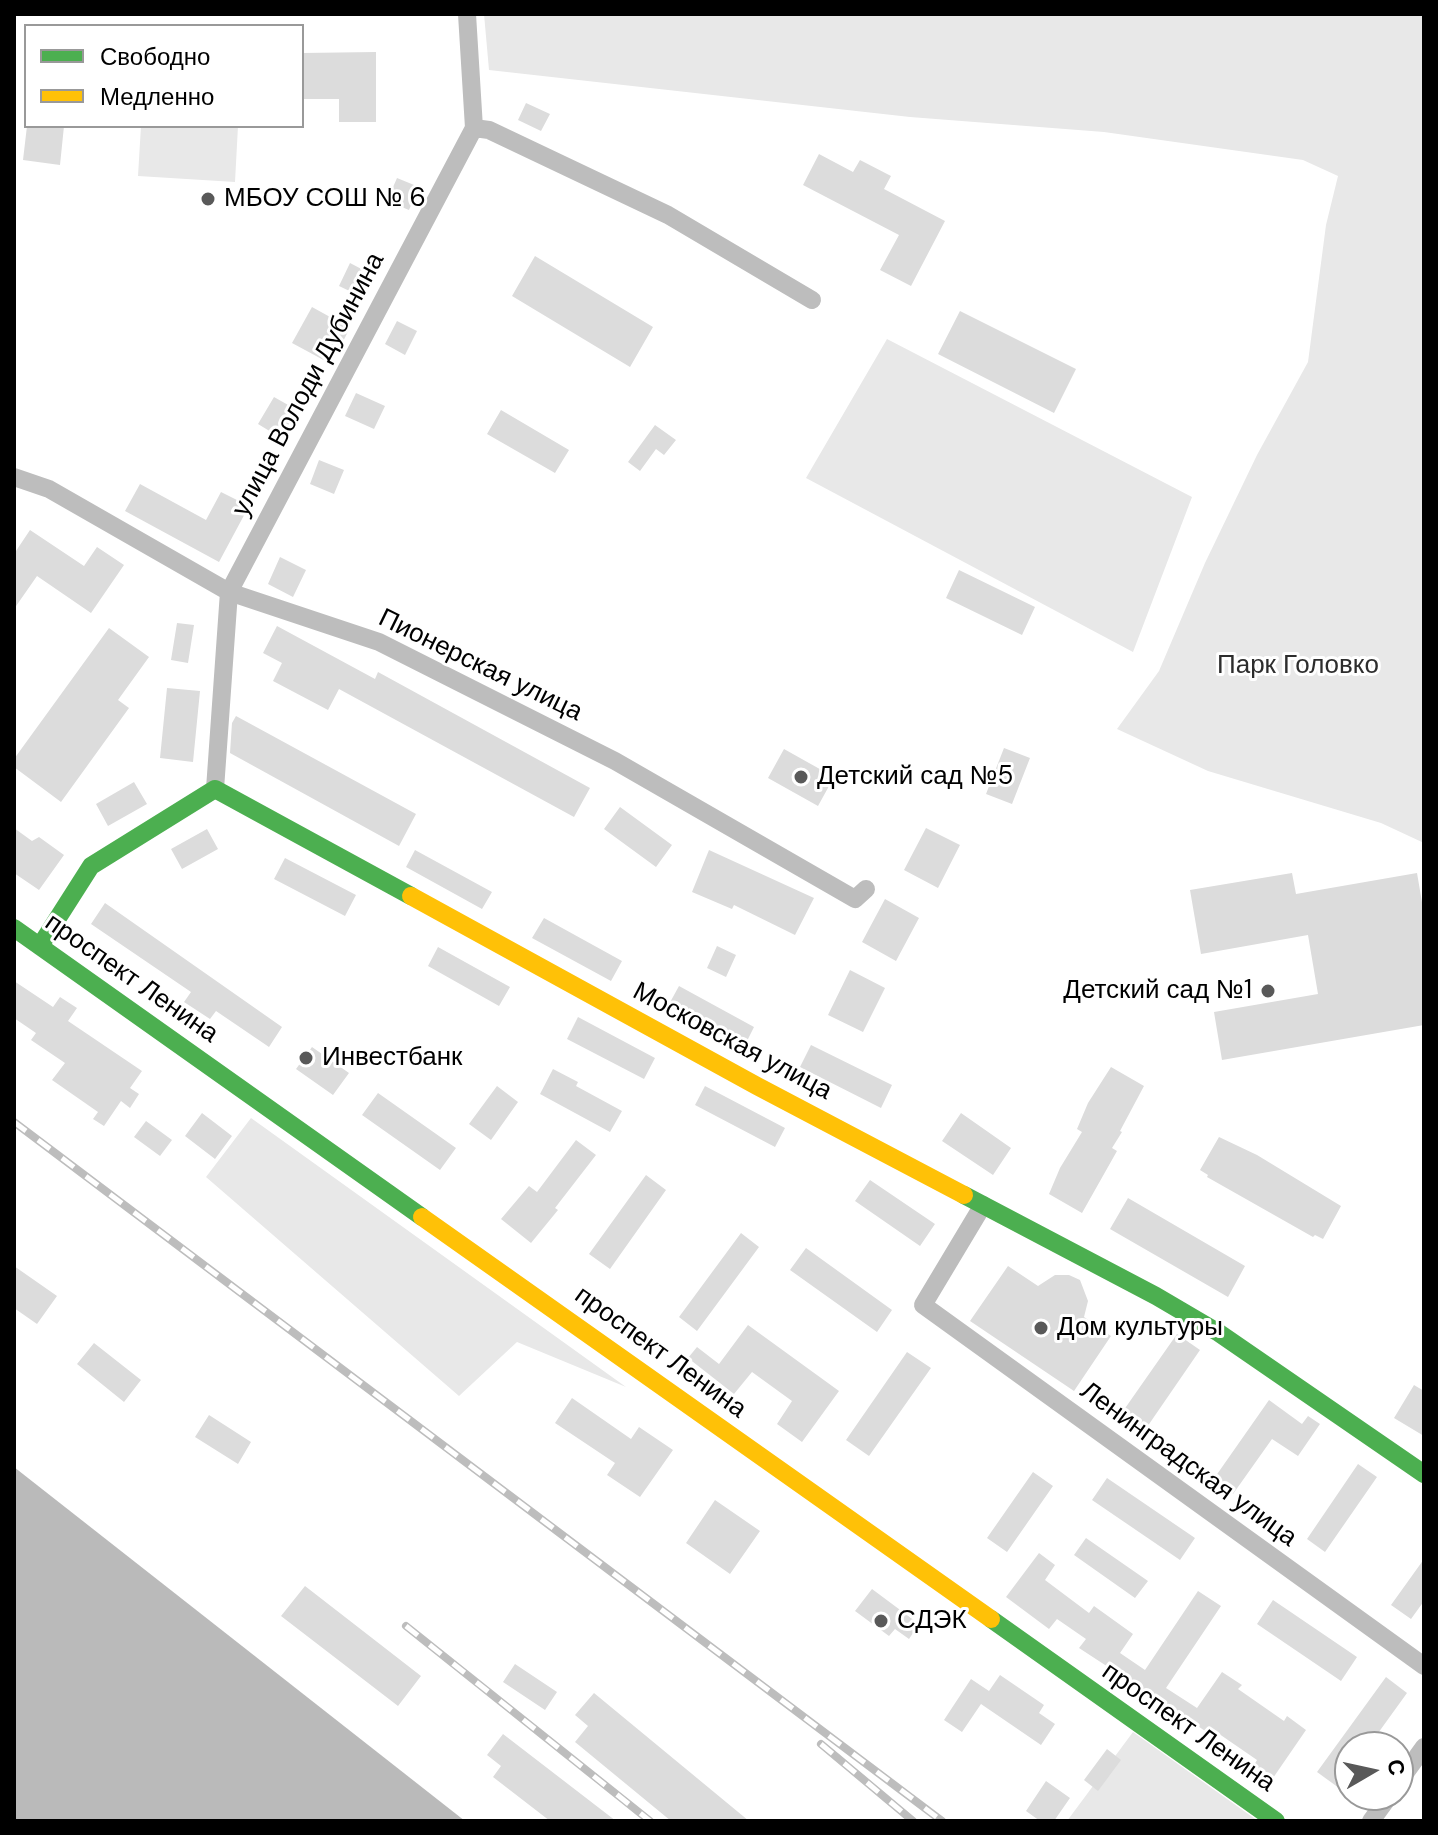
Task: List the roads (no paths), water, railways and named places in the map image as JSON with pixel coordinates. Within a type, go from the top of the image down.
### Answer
[{"type":"street","points":[[467,14],[474,128],[489,130],[668,215],[812,300]]},
{"type":"street","name":"улица Володи Дубинина","points":[[215,789],[229,592],[474,128]]},
{"type":"street","name":"Пионерская улица","points":[[14,477],[49,489],[229,592],[379,642],[615,761],[855,899],[866,889]]},
{"type":"street","points":[[40,946],[91,866],[215,789]]},
{"type":"street","name":"Московская улица","points":[[215,789],[757,1086],[1219,1333],[1424,1474]]},
{"type":"street","name":"проспект Ленина","points":[[14,928],[1276,1821]]},
{"type":"street","name":"Ленинградская улица","points":[[983,1205],[923,1305],[1424,1666]]},
{"type":"railway","points":[[14,1122],[942,1821]]},
{"type":"railway","points":[[406,1626],[650,1821]]},
{"type":"railway","points":[[821,1744],[913,1821]]},
{"type":"place","name":"МБОУ СОШ № 6","points":[[208,199]]},
{"type":"place","name":"Детский сад №5","points":[[801,777]]},
{"type":"place","name":"Детский сад №1","points":[[1268,991]]},
{"type":"place","name":"Инвестбанк","points":[[306,1058]]},
{"type":"place","name":"Дом культуры","points":[[1041,1328]]},
{"type":"place","name":"СДЭК","points":[[881,1621]]},
{"type":"park label","name":"Парк Головко","points":[[1298,666]]}]
